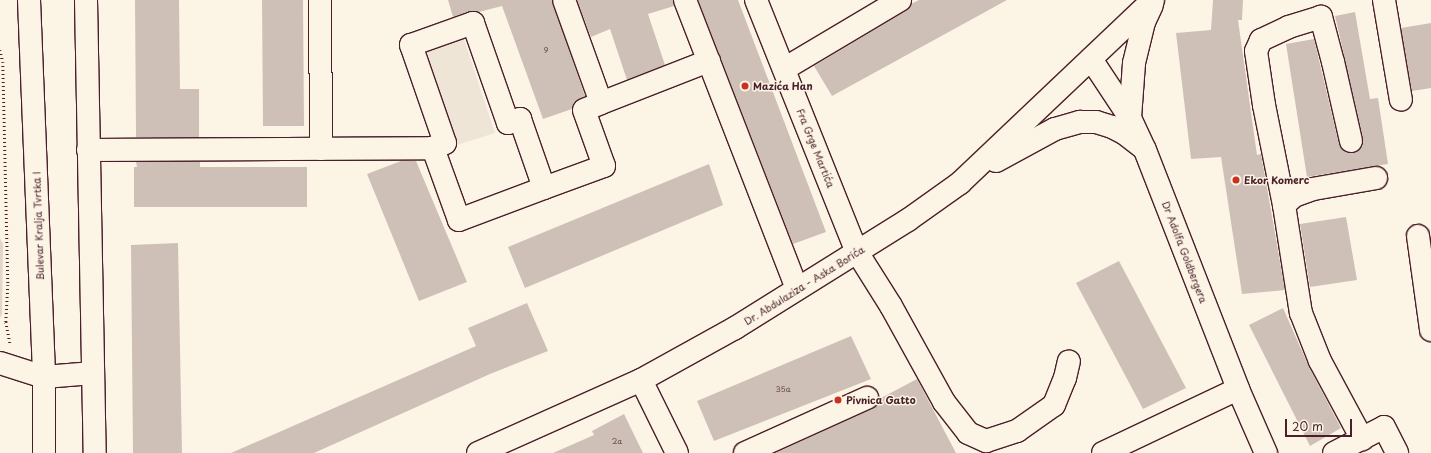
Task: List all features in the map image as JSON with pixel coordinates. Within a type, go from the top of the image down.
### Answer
[{"type":"street","name":"Bulevar Kralja Tvrtka I","points":[[30,0],[44,376],[44,453]]},
{"type":"street","points":[[86,0],[95,453]]},
{"type":"street","points":[[320,0],[321,149]]},
{"type":"street","points":[[564,0],[601,103]]},
{"type":"street","points":[[685,0],[797,289]]},
{"type":"street","name":"Fra Grge Martića","points":[[756,0],[857,252],[891,306],[944,402],[968,433],[986,441],[1017,431],[1054,405],[1065,378],[1069,360]]},
{"type":"street","points":[[784,69],[900,0]]},
{"type":"street","points":[[1130,118],[1130,97],[1136,50],[1144,22],[1153,0]]},
{"type":"street","name":"Dr. Abdulaziza - Aska Borića","points":[[478,453],[641,380],[735,328],[908,220],[960,184],[1153,0]]},
{"type":"street","points":[[1384,0],[1401,100]]},
{"type":"street","points":[[1351,142],[1334,62],[1319,9],[1289,27],[1261,40],[1256,51],[1264,105],[1284,204],[1301,313],[1320,361],[1362,439]]},
{"type":"street","points":[[88,150],[433,148],[445,143],[411,45],[473,23],[508,123],[520,119],[544,188]]},
{"type":"street","name":"Dr Adolfa Goldbergera","points":[[1091,59],[1130,118],[1145,150],[1238,389],[1266,453]]},
{"type":"street","points":[[433,148],[459,220],[604,166],[584,110],[709,61]]},
{"type":"street","points":[[960,184],[1028,143],[1055,129],[1080,122],[1096,122],[1124,132],[1145,150]]},
{"type":"street","points":[[1284,204],[1294,196],[1313,189],[1376,178]]},
{"type":"street","points":[[1418,236],[1428,286],[1431,330]]},
{"type":"street","points":[[7,365],[44,376],[93,373]]},
{"type":"street","points":[[641,380],[677,453]]},
{"type":"street","points":[[1103,453],[1238,389]]},
{"type":"street","points":[[745,453],[867,398]]},
{"type":"street","points":[[1334,453],[1384,427],[1397,453]]},
{"type":"path","points":[[0,50],[3,62],[8,285],[6,322],[7,365]]},
{"type":"shaded area","points":[[463,36],[495,133],[457,145],[426,49]]},
{"type":"shaded area","points":[[0,238],[3,244],[2,314],[0,318]]},
{"type":"building","points":[[135,0],[179,0],[180,89],[199,89],[199,137],[136,137]]},
{"type":"building","points":[[262,0],[303,0],[304,126],[263,126]]},
{"type":"building","points":[[448,0],[552,0],[585,96],[574,102],[572,109],[543,119],[502,6],[479,12],[469,11],[453,17]]},
{"type":"building","points":[[577,0],[673,0],[674,6],[648,14],[665,65],[627,80],[610,29],[591,37]]},
{"type":"building","points":[[698,0],[738,0],[826,232],[793,244]]},
{"type":"building","points":[[919,0],[1007,0],[832,96],[814,66],[906,11],[911,4]]},
{"type":"building","points":[[1213,0],[1243,0],[1242,20],[1238,20],[1257,155],[1261,154],[1285,290],[1242,294],[1221,157],[1191,159],[1176,33],[1211,30]]},
{"type":"building","points":[[1355,12],[1370,99],[1378,98],[1388,164],[1307,177],[1286,44],[1314,39],[1339,144],[1347,153],[1354,153],[1363,145],[1363,138],[1335,16]]},
{"type":"building","points":[[1431,23],[1431,88],[1412,91],[1401,28]]},
{"type":"building","points":[[401,161],[416,161],[467,282],[419,301],[367,174]]},
{"type":"building","points":[[136,162],[200,162],[200,167],[307,167],[307,207],[134,207],[134,167],[137,167]]},
{"type":"building","points":[[709,164],[723,205],[525,288],[508,247]]},
{"type":"building","points":[[1346,217],[1357,280],[1310,287],[1300,224]]},
{"type":"building","points":[[178,243],[182,453],[133,453],[131,245]]},
{"type":"building","points":[[1119,261],[1186,388],[1143,409],[1076,283]]},
{"type":"building","points":[[527,303],[548,351],[490,374],[314,453],[231,453],[476,346],[468,328]]},
{"type":"building","points":[[1283,308],[1309,367],[1341,428],[1310,446],[1249,325]]},
{"type":"building","points":[[851,336],[871,379],[714,441],[697,401]]},
{"type":"building","points":[[917,379],[956,453],[775,453],[872,409],[877,405],[879,399]]},
{"type":"building","points":[[624,414],[643,453],[553,453],[594,435],[592,431]]},
{"type":"place","name":"Mazića Han","points":[[745,86]]},
{"type":"place","name":"Ekor Komerc","points":[[1236,180]]},
{"type":"place","name":"Pivnica Gatto","points":[[838,400]]}]
